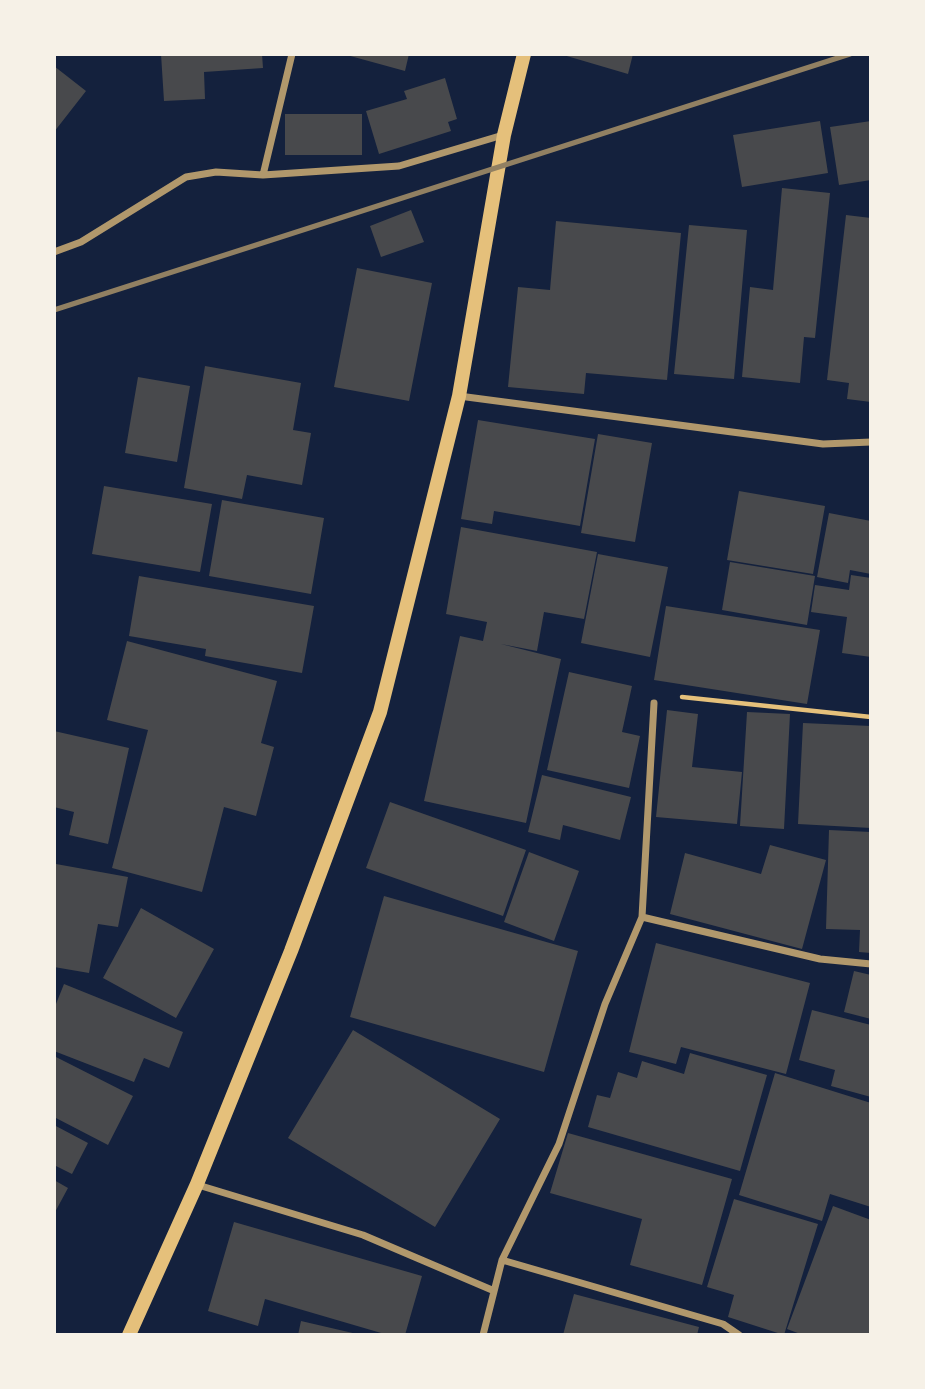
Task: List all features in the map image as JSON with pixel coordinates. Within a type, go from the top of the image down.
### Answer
[{"type":"main road","points":[[129,1335],[197,1184],[291,951],[380,712],[459,396],[503,135],[524,54]]},
{"type":"street","points":[[263,175],[292,54]]},
{"type":"street","points":[[54,251],[81,242],[186,177],[216,173],[263,175],[399,166],[503,135]]},
{"type":"street","points":[[459,396],[823,444],[871,442]]},
{"type":"street","points":[[483,1335],[492,1290],[502,1260],[559,1144],[606,1004],[642,917],[654,703]]},
{"type":"street","points":[[642,917],[820,959],[871,964]]},
{"type":"street","points":[[197,1184],[363,1235],[492,1290]]},
{"type":"street","points":[[502,1260],[723,1324],[739,1335]]},
{"type":"path","points":[[654,703],[672,696],[695,697],[871,717]]},
{"type":"building","points":[[161,54],[262,54],[263,68],[204,72],[205,99],[164,101]]},
{"type":"building","points":[[343,54],[409,54],[405,71]]},
{"type":"building","points":[[560,54],[633,54],[628,74]]},
{"type":"building","points":[[54,66],[86,91],[54,132]]},
{"type":"building","points":[[445,78],[457,119],[448,122],[451,131],[379,154],[366,111],[407,99],[404,91]]},
{"type":"building","points":[[285,114],[362,114],[362,155],[285,155]]},
{"type":"building","points":[[820,121],[828,173],[742,187],[733,135]]},
{"type":"building","points":[[871,121],[871,180],[839,185],[830,127]]},
{"type":"building","points":[[782,188],[830,193],[815,338],[804,337],[800,383],[742,377],[750,287],[773,290]]},
{"type":"building","points":[[411,210],[424,242],[381,257],[370,226]]},
{"type":"building","points":[[846,215],[871,218],[871,402],[847,399],[849,383],[827,380]]},
{"type":"building","points":[[556,221],[681,233],[667,380],[586,373],[584,394],[508,387],[518,287],[550,290]]},
{"type":"building","points":[[689,225],[747,230],[734,379],[674,374]]},
{"type":"building","points":[[357,268],[432,283],[409,401],[334,387]]},
{"type":"building","points":[[205,366],[301,383],[293,430],[311,433],[302,485],[247,475],[242,499],[184,488]]},
{"type":"building","points":[[138,377],[190,386],[177,462],[125,453]]},
{"type":"building","points":[[478,420],[595,439],[580,526],[494,511],[492,524],[461,519]]},
{"type":"building","points":[[598,434],[652,443],[635,542],[581,533]]},
{"type":"building","points":[[104,486],[212,504],[200,572],[92,554]]},
{"type":"building","points":[[739,491],[825,506],[813,574],[727,560]]},
{"type":"building","points":[[222,500],[324,518],[311,594],[209,576]]},
{"type":"building","points":[[829,513],[871,521],[871,574],[850,570],[848,583],[817,577]]},
{"type":"building","points":[[461,527],[597,552],[584,619],[544,612],[537,651],[501,644],[561,659],[526,823],[424,801],[460,636],[483,641],[487,622],[446,614]]},
{"type":"building","points":[[598,554],[668,567],[650,657],[581,643]]},
{"type":"building","points":[[730,562],[815,576],[807,625],[722,610]]},
{"type":"building","points":[[851,575],[871,578],[871,657],[842,653],[847,617],[811,612],[815,585],[849,590]]},
{"type":"building","points":[[139,576],[314,606],[302,673],[205,656],[206,649],[129,636]]},
{"type":"building","points":[[666,606],[820,630],[807,704],[654,680]]},
{"type":"building","points":[[127,641],[277,681],[261,743],[274,747],[256,816],[224,807],[202,892],[112,868],[148,730],[107,720]]},
{"type":"building","points":[[569,672],[632,686],[622,732],[640,736],[629,788],[547,770]]},
{"type":"building","points":[[667,710],[698,714],[692,767],[742,772],[737,824],[656,817]]},
{"type":"building","points":[[747,712],[790,714],[784,829],[740,826]]},
{"type":"building","points":[[803,723],[871,726],[871,828],[798,824]]},
{"type":"building","points":[[54,731],[129,748],[108,844],[69,835],[74,812],[54,807]]},
{"type":"building","points":[[542,775],[631,797],[620,840],[563,825],[560,840],[528,832]]},
{"type":"building","points":[[390,802],[526,850],[503,916],[366,868]]},
{"type":"building","points":[[829,830],[871,832],[871,953],[859,952],[860,930],[826,929]]},
{"type":"building","points":[[770,845],[826,860],[802,949],[670,914],[685,853],[761,874]]},
{"type":"building","points":[[529,852],[579,871],[554,941],[504,922]]},
{"type":"building","points":[[56,864],[128,877],[118,927],[98,924],[89,973],[54,967]]},
{"type":"building","points":[[384,896],[578,951],[544,1072],[350,1017]]},
{"type":"building","points":[[141,908],[214,949],[176,1018],[103,978]]},
{"type":"building","points":[[656,943],[810,983],[786,1074],[681,1047],[676,1064],[629,1052]]},
{"type":"building","points":[[854,971],[871,975],[871,1019],[844,1012]]},
{"type":"building","points":[[64,984],[183,1032],[169,1068],[144,1058],[134,1082],[54,1051],[54,1009]]},
{"type":"building","points":[[812,1010],[871,1025],[871,1097],[831,1086],[835,1070],[799,1060]]},
{"type":"building","points":[[353,1030],[500,1119],[435,1227],[288,1138]]},
{"type":"building","points":[[690,1053],[767,1075],[740,1171],[588,1127],[597,1095],[610,1098],[618,1072],[637,1078],[642,1061],[684,1074]]},
{"type":"building","points":[[54,1056],[133,1096],[108,1145],[54,1117]]},
{"type":"building","points":[[775,1073],[871,1103],[871,1207],[830,1194],[822,1221],[739,1195]]},
{"type":"building","points":[[54,1125],[88,1143],[72,1174],[54,1165]]},
{"type":"building","points":[[568,1133],[732,1179],[702,1285],[630,1265],[642,1219],[550,1193]]},
{"type":"building","points":[[54,1180],[68,1188],[54,1214]]},
{"type":"building","points":[[734,1199],[818,1224],[784,1335],[728,1317],[734,1295],[707,1287]]},
{"type":"building","points":[[833,1206],[871,1220],[869,1335],[803,1335],[787,1329]]},
{"type":"building","points":[[234,1222],[422,1276],[405,1335],[388,1335],[265,1299],[258,1326],[208,1311]]},
{"type":"building","points":[[574,1294],[699,1327],[697,1335],[563,1335]]},
{"type":"building","points":[[301,1321],[357,1334],[298,1335]]},
{"type":"railway","points":[[54,310],[850,54]]}]
